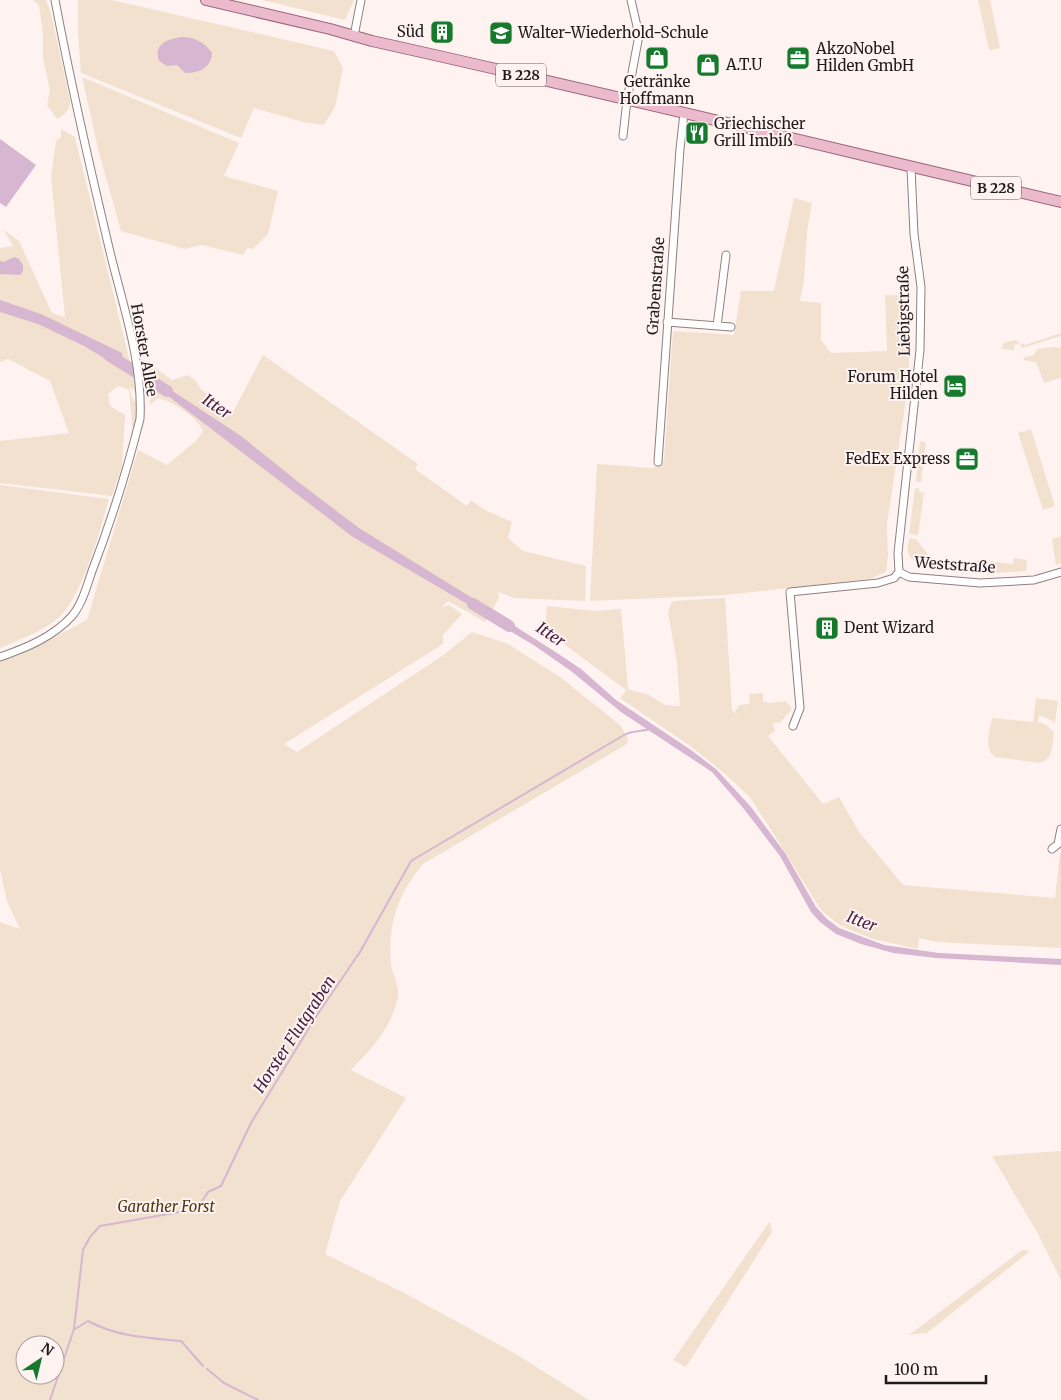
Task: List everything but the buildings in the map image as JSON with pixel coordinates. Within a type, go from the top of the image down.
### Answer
[{"type":"main road","name":"B 228","points":[[206,0],[1061,202]]},
{"type":"street","name":"Horster Allee","points":[[0,657],[19,650],[52,633],[74,614],[98,557],[140,419],[141,402],[135,358],[78,117],[55,0]]},
{"type":"street","points":[[354,36],[361,0]]},
{"type":"street","points":[[623,136],[627,100],[639,35],[631,0]]},
{"type":"street","name":"Grabenstraße","points":[[658,462],[684,113]]},
{"type":"street","name":"Liebigstraße","points":[[899,572],[898,553],[920,350],[921,287],[914,234],[911,168]]},
{"type":"street","points":[[717,326],[726,256]]},
{"type":"street","points":[[667,322],[732,327]]},
{"type":"street","name":"Weststraße","points":[[793,726],[800,708],[790,592],[878,583],[894,578],[899,572],[909,577],[980,583],[1034,580],[1061,572]]},
{"type":"street","points":[[1052,849],[1058,844],[1061,829]]},
{"type":"green space","points":[[33,0],[46,0],[51,13],[70,101],[66,112],[57,119],[47,105],[50,90],[43,59],[43,33],[39,6]]},
{"type":"green space","points":[[78,0],[112,0],[334,51],[343,68],[335,107],[324,125],[303,122],[254,108],[241,138],[81,73]]},
{"type":"green space","points":[[262,0],[354,0],[345,20]]},
{"type":"green space","points":[[978,0],[990,0],[1000,48],[989,50]]},
{"type":"green space","points":[[82,77],[239,143],[224,176],[278,191],[268,234],[253,249],[247,248],[243,255],[202,245],[185,249],[121,231],[99,153]]},
{"type":"green space","points":[[61,129],[75,137],[136,387],[135,391],[129,387],[133,399],[138,403],[138,416],[133,432],[129,391],[118,386],[108,394],[110,406],[125,415],[122,466],[112,496],[0,483],[0,441],[69,433],[50,381],[8,359],[0,362],[0,248],[13,246],[4,230],[19,241],[52,313],[65,317],[51,176],[56,141],[61,137]]},
{"type":"green space","points":[[794,198],[812,203],[800,301],[821,303],[821,340],[831,353],[887,351],[885,295],[909,296],[909,379],[887,524],[888,556],[886,572],[869,579],[725,595],[590,601],[597,464],[652,468],[664,461],[673,331],[734,335],[741,291],[774,291]]},
{"type":"green space","points":[[1061,333],[1061,336],[1022,348],[1020,343],[1014,345],[1014,350],[1001,349],[1004,343],[1015,340],[1025,345]]},
{"type":"green space","points":[[1061,348],[1061,378],[1044,383],[1036,362],[1023,360],[1025,357],[1034,355],[1037,349]]},
{"type":"green space","name":"Garather Forst","points":[[263,355],[418,464],[415,469],[467,506],[471,500],[485,510],[512,522],[508,538],[523,551],[586,566],[585,601],[514,598],[498,592],[499,598],[485,622],[448,601],[441,608],[449,605],[462,614],[443,635],[443,644],[284,744],[297,752],[445,654],[472,632],[508,644],[560,677],[621,726],[628,739],[627,744],[423,864],[407,886],[393,922],[391,935],[391,963],[398,993],[395,1008],[391,1019],[380,1037],[351,1070],[406,1098],[340,1201],[325,1254],[408,1295],[514,1353],[589,1400],[0,1400],[0,922],[20,929],[7,901],[0,870],[0,661],[20,655],[87,620],[138,450],[167,465],[197,440],[203,431],[190,415],[171,403],[159,398],[149,405],[150,389],[152,390],[148,366],[154,367],[172,380],[188,375],[195,380],[201,389],[232,414]]},
{"type":"green space","points":[[1031,429],[1055,506],[1043,510],[1018,433]]},
{"type":"green space","points":[[920,441],[926,442],[921,482],[916,482]]},
{"type":"green space","points":[[0,485],[109,499],[89,563],[67,608],[46,627],[0,648]]},
{"type":"green space","points":[[915,488],[920,489],[919,492],[924,493],[918,535],[909,534]]},
{"type":"green space","points":[[1061,536],[1061,563],[1056,565],[1052,539]]},
{"type":"green space","points":[[910,538],[916,539],[927,553],[927,560],[939,562],[940,567],[915,561],[908,552]]},
{"type":"green space","points":[[1014,558],[1027,560],[1026,571],[986,574],[965,571],[976,569],[977,560],[1013,564]]},
{"type":"green space","points":[[725,598],[732,711],[742,717],[735,712],[739,705],[750,704],[749,694],[763,693],[763,702],[786,701],[792,709],[780,723],[773,723],[775,731],[768,736],[823,804],[839,797],[859,832],[903,885],[1055,898],[1061,853],[1061,948],[937,942],[919,938],[918,949],[873,939],[841,926],[821,910],[749,796],[693,748],[620,698],[626,690],[545,630],[547,606],[595,611],[621,609],[628,689],[649,695],[665,705],[680,706],[677,663],[668,612],[671,603],[674,601]]},
{"type":"green space","points":[[1036,698],[1058,701],[1055,723],[1039,715],[1038,722],[1046,725],[1054,732],[1052,750],[1048,758],[1040,763],[995,757],[991,754],[988,744],[992,718],[1033,722]]},
{"type":"green space","points":[[1061,1151],[1061,1280],[1037,1232],[992,1156]]},
{"type":"green space","points":[[770,1221],[772,1232],[686,1367],[673,1360]]},
{"type":"green space","points":[[1022,1250],[1030,1251],[927,1333],[909,1335]]},
{"type":"shaded area","points":[[182,37],[199,41],[206,46],[212,53],[207,66],[199,71],[185,73],[177,65],[167,66],[159,61],[158,50],[160,46],[167,41]]},
{"type":"shaded area","points":[[0,139],[36,165],[6,207],[0,203]]},
{"type":"shaded area","points":[[14,257],[19,259],[23,265],[23,271],[20,275],[0,274],[0,261],[4,262]]},
{"type":"shaded area","points":[[0,300],[41,314],[122,353],[124,370],[84,346],[38,324],[0,312]]},
{"type":"shaded area","points":[[153,378],[241,436],[359,528],[490,609],[486,615],[353,537],[155,386]]},
{"type":"shaded area","points":[[496,614],[581,669],[616,700],[691,750],[717,770],[751,807],[785,853],[816,907],[839,928],[884,945],[939,953],[1061,959],[1061,965],[936,958],[893,953],[861,944],[836,934],[820,922],[811,912],[780,856],[744,809],[712,772],[621,712],[571,671],[535,646],[492,620]]},
{"type":"waterway","name":"Itter","points":[[110,356],[167,391]]},
{"type":"waterway","name":"Itter","points":[[473,604],[509,626]]},
{"type":"waterway","name":"Horster Flutgraben","points":[[50,1400],[74,1329],[83,1250],[90,1237],[100,1226],[197,1209],[208,1192],[221,1186],[251,1123],[317,1015],[360,952],[411,861],[624,735],[630,732],[650,729]]},
{"type":"waterway","points":[[75,1329],[88,1321],[122,1334],[181,1341],[203,1366]]},
{"type":"waterway","points":[[207,1369],[224,1383],[258,1400]]},
{"type":"place","name":"Süd","points":[[442,32]]},
{"type":"place","name":"Walter-Wiederhold-Schule","points":[[501,33]]},
{"type":"place","name":"Getränke Hoffmann","points":[[657,58]]},
{"type":"place","name":"AkzoNobel Hilden GmbH","points":[[798,58]]},
{"type":"place","name":"A.T.U","points":[[708,65]]},
{"type":"place","name":"Griechischer Grill Imbiß","points":[[697,133]]},
{"type":"place","name":"Forum Hotel Hilden","points":[[955,386]]},
{"type":"place","name":"FedEx Express","points":[[967,459]]},
{"type":"place","name":"Dent Wizard","points":[[827,628]]}]
